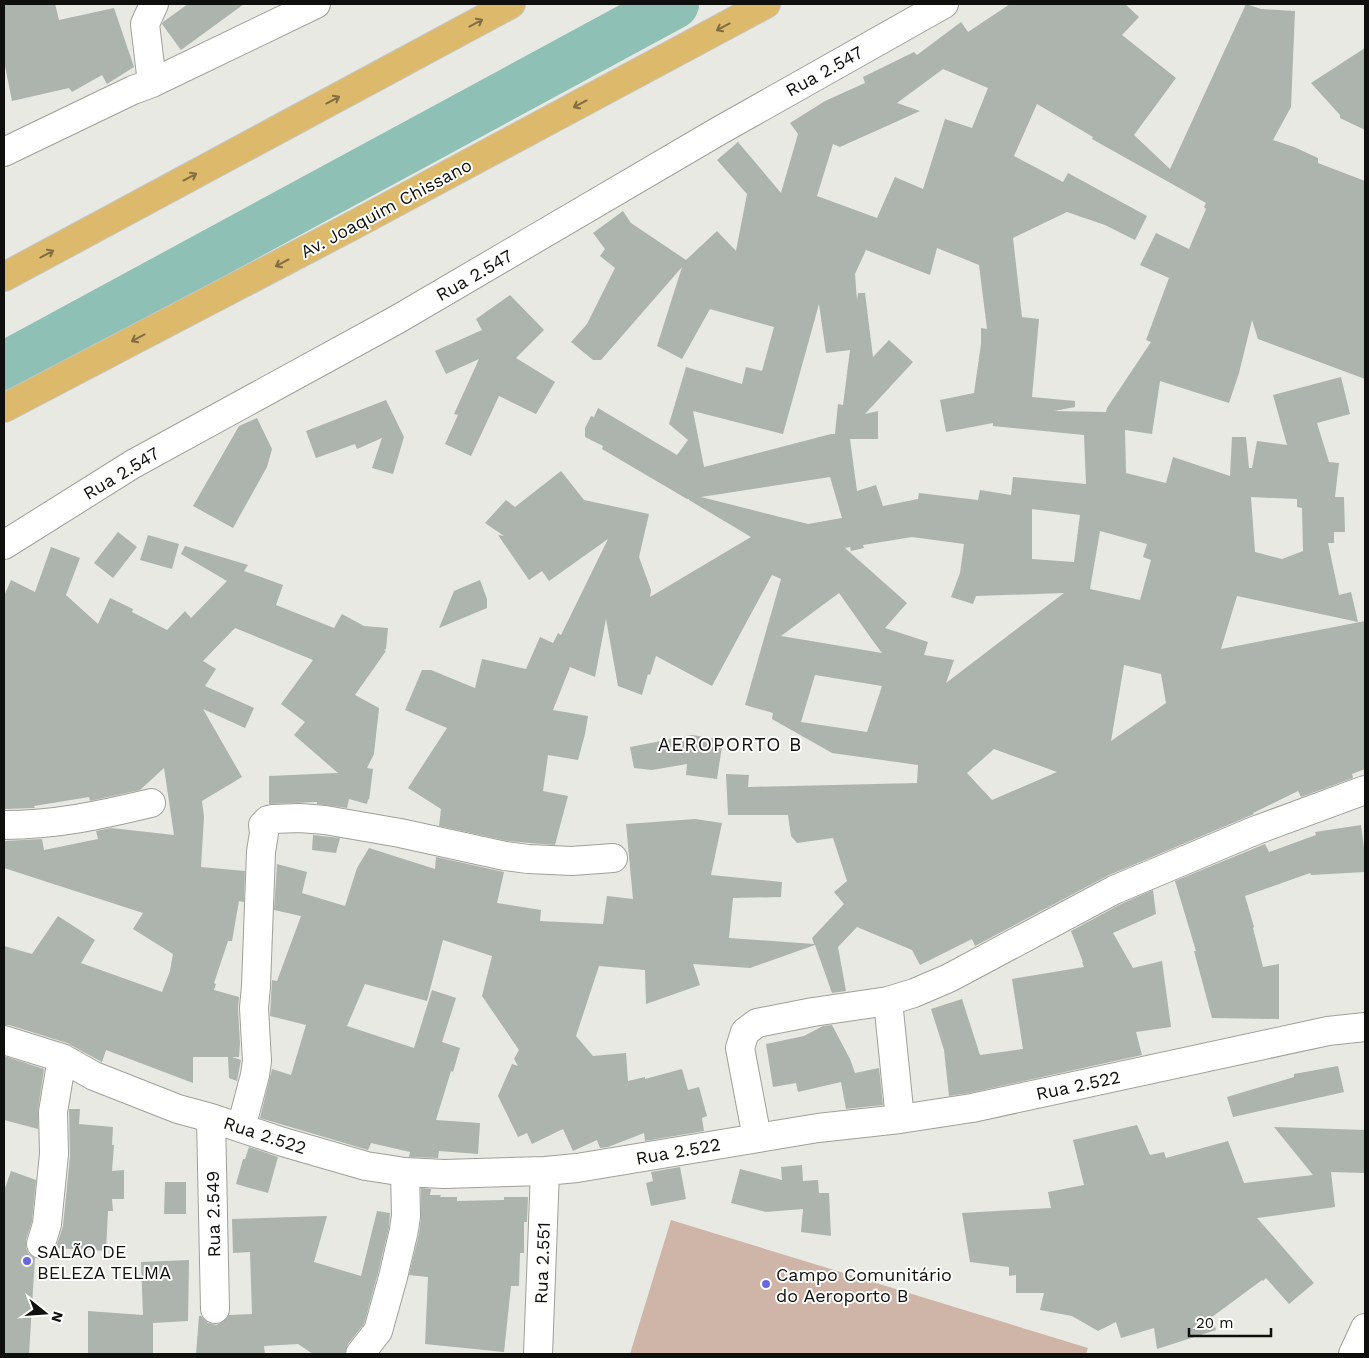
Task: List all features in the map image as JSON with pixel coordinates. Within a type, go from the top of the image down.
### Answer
[{"type":"main road","points":[[4,277],[511,4]]},
{"type":"main road","name":"Av. Joaquim Chissano","points":[[4,408],[350,227],[766,4]]},
{"type":"street","points":[[152,83],[145,24],[154,4]]},
{"type":"street","points":[[4,152],[316,4]]},
{"type":"street","name":"Rua 2.547","points":[[4,544],[133,464],[398,319],[717,132],[944,4]]},
{"type":"street","points":[[756,1138],[740,1048],[745,1032],[757,1023],[813,1012],[888,1001],[914,993],[949,978],[1114,890],[1254,831],[1365,790]]},
{"type":"street","points":[[4,825],[44,824],[91,817],[151,803]]},
{"type":"street","points":[[241,1128],[257,1061],[254,1008],[260,861],[264,833],[263,825],[268,820],[300,818],[325,820],[528,859],[572,861],[613,858]]},
{"type":"street","points":[[888,1001],[900,1119]]},
{"type":"street","name":"Rua 2.522","points":[[4,1040],[62,1058],[94,1076],[178,1109],[212,1118],[283,1142],[366,1166],[405,1172],[444,1174],[545,1171],[618,1162],[818,1128],[900,1119],[972,1108],[1328,1031],[1365,1027]]},
{"type":"street","points":[[41,1244],[48,1216],[54,1154],[53,1112],[62,1058]]},
{"type":"street","name":"Rua 2.549","points":[[212,1118],[215,1309]]},
{"type":"street","name":"Rua 2.551","points":[[538,1354],[545,1171]]},
{"type":"street","points":[[360,1354],[378,1331],[393,1277],[406,1216],[405,1172]]},
{"type":"street","points":[[1352,1354],[1365,1328]]},
{"type":"shaded area","name":"Campo Comunitário do Aeroporto B","points":[[671,1220],[1088,1348],[1086,1354],[630,1354]]},
{"type":"building","points":[[4,4],[55,4],[59,20],[114,8],[134,67],[107,84],[102,75],[72,92],[69,88],[12,101],[4,61]]},
{"type":"building","points":[[188,4],[244,4],[181,50],[162,24]]},
{"type":"building","points":[[1010,4],[1125,4],[1139,17],[1122,35],[1176,78],[1134,135],[1170,169],[1246,4],[1261,9],[1295,11],[1291,107],[1273,140],[1318,158],[1318,163],[1365,181],[1365,379],[1258,339],[1252,320],[1239,373],[1229,403],[1160,381],[1152,434],[1125,430],[1126,473],[1166,483],[1173,457],[1230,476],[1232,437],[1246,437],[1249,468],[1252,468],[1257,441],[1287,445],[1273,395],[1341,377],[1350,414],[1317,423],[1329,462],[1339,463],[1335,497],[1344,497],[1345,532],[1334,532],[1334,543],[1328,543],[1339,595],[1351,592],[1358,622],[1237,596],[1221,649],[1365,621],[1365,769],[1352,774],[1353,778],[1301,797],[1298,791],[1254,814],[1107,876],[975,946],[972,939],[920,965],[912,950],[857,927],[838,947],[846,991],[832,993],[815,945],[750,968],[693,964],[700,985],[646,1004],[645,970],[599,966],[576,1036],[593,1056],[626,1053],[628,1081],[645,1077],[645,1079],[682,1069],[688,1090],[699,1087],[707,1116],[702,1118],[704,1131],[645,1141],[644,1133],[608,1147],[600,1148],[597,1140],[573,1151],[563,1129],[532,1144],[527,1133],[518,1137],[498,1096],[512,1064],[518,1066],[514,1059],[519,1050],[482,996],[492,956],[443,940],[427,1001],[365,984],[347,1026],[414,1048],[432,990],[456,998],[442,1042],[460,1048],[436,1120],[480,1123],[478,1154],[439,1151],[438,1158],[409,1157],[410,1152],[371,1143],[368,1150],[260,1118],[272,1069],[291,1075],[306,1025],[270,1016],[272,980],[277,981],[301,916],[274,910],[277,864],[307,872],[302,893],[345,906],[357,868],[369,848],[435,869],[436,857],[504,872],[497,903],[541,910],[540,921],[603,924],[607,896],[633,899],[626,824],[695,819],[722,823],[711,875],[782,882],[781,897],[733,898],[729,938],[814,944],[812,938],[844,904],[834,892],[847,881],[833,838],[797,843],[791,836],[788,815],[728,815],[726,774],[749,775],[748,787],[917,783],[918,765],[832,753],[772,719],[773,713],[745,705],[781,579],[772,575],[712,686],[656,656],[642,695],[618,686],[606,619],[595,677],[570,667],[553,710],[588,716],[578,760],[548,755],[543,791],[568,796],[555,845],[508,841],[439,826],[441,809],[408,788],[447,728],[405,710],[422,670],[431,670],[475,688],[482,659],[526,669],[540,637],[553,643],[558,633],[561,635],[608,539],[549,581],[542,571],[529,580],[498,535],[504,536],[485,523],[506,500],[515,507],[561,471],[584,500],[649,514],[639,557],[651,590],[650,597],[751,537],[602,449],[603,446],[585,437],[585,428],[591,416],[594,417],[598,408],[677,455],[688,440],[669,424],[686,367],[742,384],[746,367],[762,371],[774,327],[710,309],[682,359],[657,346],[682,267],[601,360],[593,360],[571,342],[587,324],[615,268],[600,256],[605,249],[593,233],[623,211],[631,223],[686,260],[717,231],[736,251],[747,194],[717,160],[738,142],[781,193],[798,134],[790,123],[825,101],[865,83],[863,77],[914,52],[917,55],[961,22],[968,32]],"holes":[[[943,69],[988,88],[972,128],[945,119],[923,189],[895,177],[877,218],[817,196],[833,144],[840,147],[920,111],[897,103]],[[1037,104],[1093,137],[1092,139],[1206,203],[1204,207],[1206,209],[1189,249],[1156,233],[1140,265],[1169,278],[1146,340],[1151,342],[1106,412],[1054,411],[1075,407],[1075,401],[1032,397],[1039,319],[1022,317],[1013,238],[1067,212],[1105,225],[1135,240],[1147,216],[1068,173],[1063,182],[1014,156]],[[937,248],[979,265],[987,329],[981,328],[981,344],[974,393],[940,400],[946,432],[993,423],[993,426],[1084,435],[1086,484],[1013,477],[1011,495],[980,490],[978,500],[919,493],[918,499],[883,506],[876,485],[857,491],[850,439],[878,439],[878,411],[865,414],[913,362],[889,340],[873,357],[865,293],[858,293],[857,300],[855,274],[866,250],[930,275]],[[819,304],[826,353],[850,350],[843,405],[838,404],[835,434],[704,467],[693,411],[783,434]],[[830,477],[842,518],[808,524],[701,497]],[[1251,497],[1297,499],[1297,507],[1302,508],[1303,551],[1282,559],[1255,552]],[[1032,509],[1080,515],[1074,562],[1032,559]],[[1100,531],[1147,544],[1143,557],[1151,560],[1140,600],[1090,589]],[[912,537],[964,544],[960,573],[951,597],[973,604],[976,596],[1064,593],[946,683],[954,660],[924,655],[928,642],[885,628],[907,603],[845,548],[850,547],[851,551],[864,548],[863,545]],[[839,593],[882,653],[781,636]],[[1124,665],[1161,674],[1166,703],[1111,741]],[[815,675],[882,686],[867,732],[801,722]],[[994,749],[1057,772],[992,800],[967,773]]]},
{"type":"building","points":[[1365,48],[1365,130],[1340,118],[1340,115],[1311,83]]},
{"type":"building","points":[[510,295],[544,330],[516,358],[555,382],[536,414],[499,396],[471,456],[445,444],[458,415],[454,414],[479,359],[446,374],[435,351],[482,330],[476,319]]},
{"type":"building","points":[[386,400],[404,437],[393,474],[372,468],[382,438],[357,449],[355,444],[316,458],[306,431]]},
{"type":"building","points":[[257,418],[272,449],[267,467],[233,528],[193,506],[239,426]]},
{"type":"building","points":[[118,532],[137,547],[113,578],[94,563]]},
{"type":"building","points":[[148,535],[179,544],[172,569],[140,560]]},
{"type":"building","points":[[185,546],[248,565],[244,571],[283,585],[276,605],[334,628],[342,614],[364,626],[388,628],[386,649],[384,650],[386,651],[355,695],[379,708],[374,754],[367,768],[373,769],[369,800],[367,804],[349,799],[347,808],[317,804],[317,802],[269,804],[269,776],[338,773],[294,735],[305,722],[281,704],[313,660],[235,628],[203,661],[216,669],[205,686],[254,708],[245,728],[203,709],[242,777],[202,801],[204,817],[201,867],[245,871],[244,902],[239,901],[232,941],[228,941],[214,983],[216,984],[214,990],[239,997],[239,1057],[232,1057],[241,1060],[237,1081],[229,1078],[228,1057],[193,1057],[193,1083],[106,1050],[102,1062],[67,1043],[4,1025],[4,946],[32,954],[58,916],[95,940],[81,963],[162,992],[170,971],[173,954],[133,929],[143,913],[4,868],[4,841],[42,839],[44,850],[98,839],[96,831],[111,828],[174,835],[164,768],[140,790],[90,801],[89,797],[34,806],[35,808],[4,809],[4,596],[11,580],[35,592],[51,547],[80,558],[66,595],[98,624],[110,598],[133,609],[132,612],[167,630],[185,611],[191,618],[227,581],[181,554]]},
{"type":"building","points":[[480,580],[487,599],[487,608],[439,628],[454,591]]},
{"type":"building","points":[[692,735],[723,740],[717,779],[686,775],[687,764],[652,770],[634,768],[630,747]]},
{"type":"building","points":[[1361,825],[1365,872],[1311,875],[1310,873],[1245,896],[1263,967],[1279,964],[1279,1019],[1212,1018],[1194,951],[1196,951],[1175,881],[1265,844],[1269,852],[1316,835],[1315,832]]},
{"type":"building","points":[[313,835],[340,838],[336,853],[312,850]]},
{"type":"building","points":[[1153,890],[1156,914],[1113,933],[1133,968],[1162,961],[1171,1027],[1136,1032],[1142,1055],[949,1096],[944,1050],[931,1009],[962,999],[980,1055],[1023,1049],[1012,979],[1084,967],[1071,931],[1121,904]]},
{"type":"building","points":[[832,1025],[850,1059],[855,1073],[879,1068],[883,1105],[846,1109],[841,1082],[798,1092],[796,1083],[773,1087],[766,1044],[804,1036],[823,1026]]},
{"type":"building","points":[[4,1056],[44,1069],[38,1110],[38,1129],[4,1120]]},
{"type":"building","points":[[1338,1066],[1344,1092],[1233,1117],[1227,1097],[1294,1077],[1294,1074]]},
{"type":"building","points":[[69,1109],[80,1109],[79,1124],[113,1127],[112,1171],[124,1170],[124,1199],[112,1199],[113,1211],[108,1211],[106,1251],[56,1248],[63,1226],[70,1156]]},
{"type":"building","points":[[1137,1125],[1150,1155],[1164,1152],[1166,1158],[1228,1141],[1244,1183],[1313,1175],[1274,1127],[1365,1130],[1365,1173],[1331,1172],[1335,1207],[1257,1218],[1314,1283],[1289,1304],[1266,1278],[1212,1317],[1216,1330],[1157,1349],[1154,1328],[1121,1338],[1116,1322],[1098,1331],[1072,1316],[1040,1310],[1044,1293],[1016,1293],[1016,1275],[1009,1276],[1009,1267],[970,1262],[962,1213],[1051,1208],[1048,1192],[1084,1185],[1073,1140]]},
{"type":"building","points":[[249,1147],[278,1157],[268,1193],[236,1184],[243,1159],[245,1159]]},
{"type":"building","points":[[802,1165],[803,1181],[818,1180],[819,1193],[829,1193],[831,1236],[801,1232],[803,1209],[766,1212],[731,1203],[740,1169],[782,1180],[781,1167]]},
{"type":"building","points":[[680,1167],[686,1199],[651,1206],[646,1183],[653,1181],[651,1172]]},
{"type":"building","points":[[11,1171],[36,1180],[32,1221],[26,1240],[26,1248],[29,1254],[35,1258],[29,1354],[4,1354],[4,1191]]},
{"type":"building","points":[[165,1182],[186,1182],[186,1214],[164,1214]]},
{"type":"building","points":[[421,1188],[431,1189],[430,1195],[457,1197],[457,1201],[504,1200],[504,1197],[528,1197],[527,1222],[524,1222],[524,1253],[520,1253],[519,1286],[511,1286],[504,1352],[425,1344],[428,1277],[409,1275],[419,1234]]},
{"type":"building","points":[[377,1211],[390,1213],[389,1227],[364,1324],[348,1344],[345,1354],[313,1354],[298,1344],[264,1346],[265,1354],[196,1354],[199,1316],[208,1323],[216,1325],[223,1322],[229,1315],[252,1314],[250,1252],[233,1253],[232,1219],[327,1216],[314,1262],[361,1276]]},
{"type":"building","points":[[189,1260],[188,1321],[153,1323],[153,1354],[88,1354],[88,1311],[143,1315],[141,1262]]},
{"type":"waterway","points":[[4,367],[674,4]]},
{"type":"place","name":"SALÃO DE BELEZA TELMA","points":[[27,1261]]},
{"type":"place","name":"Campo Comunitário do Aeroporto B","points":[[766,1284]]},
{"type":"district","name":"AEROPORTO B","points":[[730,744]]}]
